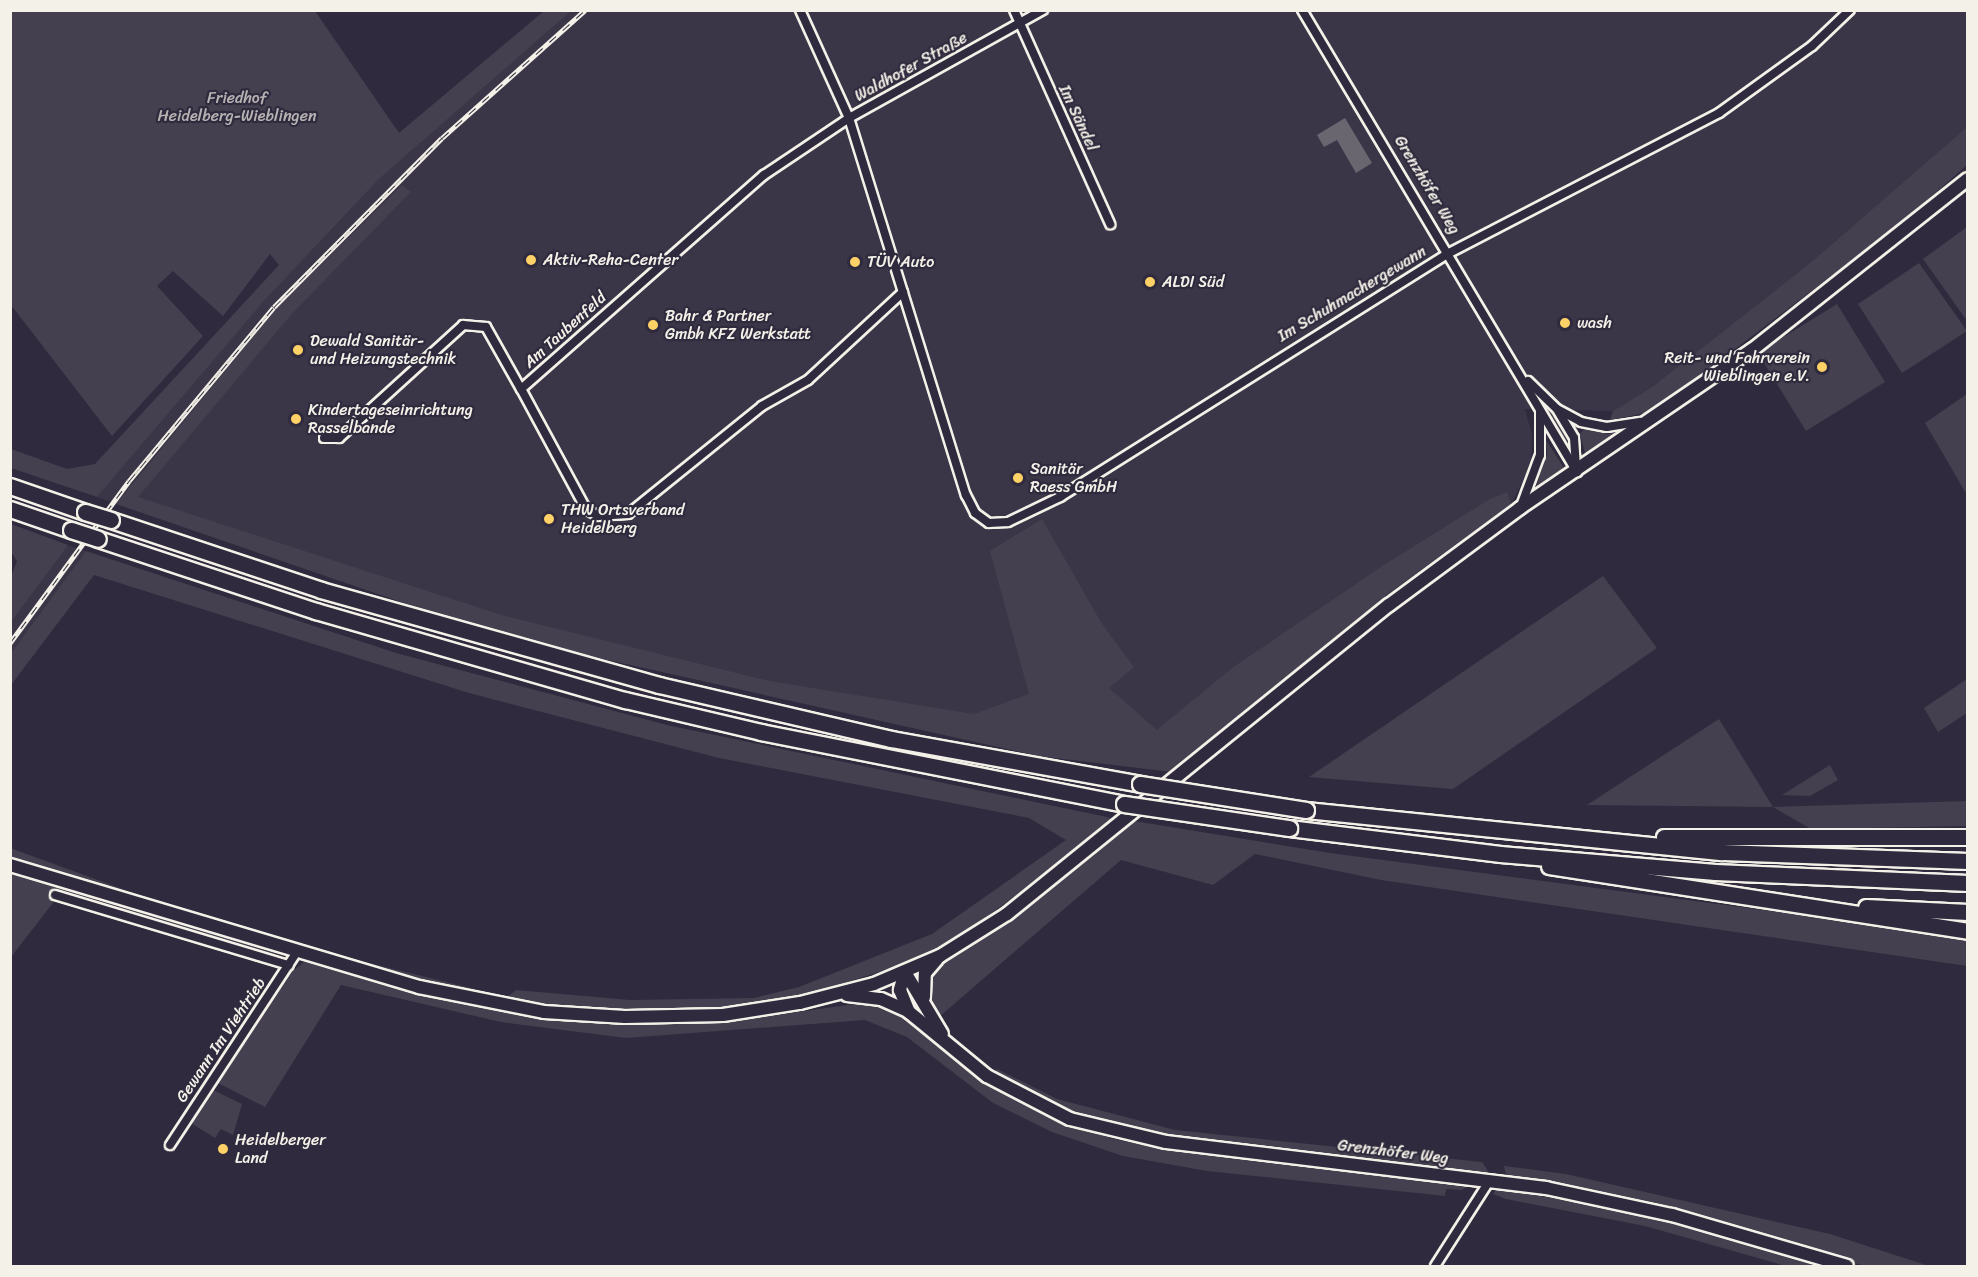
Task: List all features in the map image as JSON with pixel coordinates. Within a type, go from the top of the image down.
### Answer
[{"type":"highway","points":[[10,486],[321,590],[669,688],[891,739],[1306,810],[1614,843],[1968,861]]},
{"type":"highway","points":[[10,509],[316,611],[625,700],[1124,804],[1289,828],[1500,854],[1856,881],[1968,883]]},
{"type":"highway","points":[[1614,843],[1655,837],[1968,835]]},
{"type":"highway","points":[[1500,854],[1593,876],[1968,931]]},
{"type":"highway","points":[[1782,903],[1968,912]]},
{"type":"main road","points":[[10,865],[297,952],[473,998],[587,1015],[723,1015],[837,994],[904,972],[940,956],[1049,882],[1389,605],[1520,508],[1655,419],[1769,336],[1968,179]]},
{"type":"main road","points":[[924,998],[925,973],[940,956]]},
{"type":"main road","points":[[904,972],[900,990],[909,1012]]},
{"type":"main road","name":"Grenzhöfer Weg","points":[[904,972],[924,998],[950,1045]]},
{"type":"main road","name":"Grenzhöfer Weg","points":[[837,994],[869,996],[909,1012],[987,1076],[1026,1099],[1070,1119],[1166,1142],[1490,1180],[1672,1215],[1846,1266]]},
{"type":"street","points":[[800,10],[849,118],[903,292]]},
{"type":"street","points":[[1014,10],[1019,24]]},
{"type":"street","name":"Waldhofer Straße","points":[[849,118],[1042,10]]},
{"type":"street","name":"Grenzhöfer Weg","points":[[1302,10],[1523,376],[1540,411],[1577,472]]},
{"type":"street","name":"Im Schuhmachergewann","points":[[903,292],[966,495],[975,513],[989,523],[1025,516],[1060,497],[1449,253],[1719,113],[1812,46],[1850,10]]},
{"type":"street","name":"Im Sändel","points":[[1019,24],[1110,224]]},
{"type":"street","name":"Am Taubenfeld","points":[[849,118],[756,182],[521,390],[585,509],[598,516],[628,514],[762,406],[808,380],[903,292]]},
{"type":"street","points":[[324,438],[339,438],[464,325],[486,327],[521,390]]},
{"type":"street","name":"Grenzhöfer Weg","points":[[1523,376],[1557,409],[1574,438],[1577,472]]},
{"type":"street","name":"Grenzhöfer Weg","points":[[1557,409],[1581,422],[1607,427],[1655,419]]},
{"type":"street","name":"Grenzhöfer Weg","points":[[1520,508],[1540,455],[1540,411]]},
{"type":"street","points":[[55,895],[289,965]]},
{"type":"street","name":"Gewann Im Viehtrieb","points":[[170,1145],[297,952]]},
{"type":"street","points":[[1435,1266],[1490,1180]]},
{"type":"shaded area","points":[[1008,10],[1013,19],[1028,10],[1967,11],[1967,127],[1809,264],[1652,387],[1613,411],[1525,409],[1532,435],[1531,464],[1511,504],[1385,596],[1172,772],[1055,753],[502,615],[137,497],[291,315],[411,192],[402,185],[274,311],[116,504],[97,497],[264,301],[378,180],[571,11]]},
{"type":"shaded area","points":[[1345,118],[1372,163],[1356,173],[1337,140],[1324,147],[1317,135]]},
{"type":"shaded area","points":[[67,545],[86,551],[11,653],[11,622]]},
{"type":"green space","name":"Friedhof Heidelberg-Wieblingen","points":[[11,10],[315,11],[399,133],[544,11],[571,11],[378,180],[264,301],[97,497],[11,468],[11,449],[67,469],[95,464],[279,265],[270,254],[223,316],[173,271],[157,286],[203,336],[112,436],[11,305]]},
{"type":"green space","points":[[1967,127],[1967,165],[1902,222],[1664,403],[1645,413],[1610,420],[1613,411],[1652,387],[1809,264]]},
{"type":"green space","points":[[402,185],[411,192],[291,315],[138,497],[502,615],[769,681],[974,714],[1029,694],[990,551],[1042,519],[1102,624],[1134,667],[1109,688],[1157,730],[1232,668],[1387,563],[1490,499],[1507,492],[1511,504],[1385,596],[1172,772],[1038,756],[590,656],[439,615],[116,504],[274,311]]},
{"type":"green space","points":[[1967,227],[1967,321],[1923,259]]},
{"type":"green space","points":[[1919,263],[1967,331],[1902,373],[1858,304]]},
{"type":"green space","name":"Reit- und Fahrverein Wieblingen e.V.","points":[[1837,304],[1885,382],[1806,431],[1758,353]]},
{"type":"green space","points":[[1531,387],[1558,418],[1571,443],[1566,445]]},
{"type":"green space","points":[[1967,394],[1967,495],[1925,423]]},
{"type":"green space","points":[[1584,429],[1608,434],[1624,431],[1586,457],[1580,434]]},
{"type":"green space","points":[[1546,440],[1566,471],[1539,488],[1536,486],[1547,454]]},
{"type":"green space","points":[[11,524],[68,545],[11,622],[11,576],[17,561],[11,552]]},
{"type":"green space","points":[[86,551],[396,653],[667,725],[1121,820],[957,938],[895,967],[796,998],[716,1012],[581,1011],[406,978],[311,953],[312,949],[507,997],[516,990],[630,1000],[754,998],[799,987],[932,934],[1066,840],[1029,818],[719,758],[469,693],[94,575],[11,685],[11,653]]},
{"type":"green space","points":[[1603,576],[1657,648],[1453,789],[1309,777]]},
{"type":"green space","points":[[1967,679],[1967,713],[1938,732],[1924,708]]},
{"type":"green space","points":[[1719,719],[1773,807],[1587,805]]},
{"type":"green space","points":[[1830,765],[1838,780],[1810,796],[1782,795]]},
{"type":"green space","points":[[1967,801],[1967,826],[1811,829],[1773,807]]},
{"type":"green space","points":[[1134,821],[1330,853],[1968,937],[1967,966],[1381,880],[1255,854],[1213,885],[1121,860],[939,1017],[927,991],[932,972],[1021,911]]},
{"type":"green space","points":[[10,848],[169,906],[283,939],[293,946],[11,860]]},
{"type":"green space","points":[[11,872],[274,953],[276,958],[56,899],[11,957]]},
{"type":"green space","points":[[304,962],[538,1018],[614,1025],[743,1020],[868,1002],[911,1020],[972,1073],[1009,1097],[1058,1121],[1113,1139],[1181,1152],[1468,1185],[1462,1190],[1446,1189],[1445,1196],[1207,1171],[1123,1156],[1052,1132],[993,1103],[907,1037],[865,1020],[626,1038],[501,1022],[341,985],[265,1107],[218,1083],[293,971]]},
{"type":"green space","points":[[997,1069],[1057,1099],[1175,1130],[1482,1162],[1488,1171],[1481,1175],[1163,1139],[1063,1110],[994,1074]]},
{"type":"green space","points":[[213,1090],[242,1104],[233,1135],[221,1129],[215,1138],[191,1123]]},
{"type":"green space","points":[[1504,1166],[1566,1174],[1830,1234],[1929,1266],[1865,1266],[1663,1207],[1507,1178]]},
{"type":"green space","points":[[1497,1188],[1635,1213],[1827,1266],[1786,1266],[1645,1226],[1506,1199],[1493,1194]]},
{"type":"railway","points":[[10,643],[129,481],[274,307],[442,138],[585,10]]},
{"type":"place","name":"Aktiv-Reha-Center","points":[[531,260]]},
{"type":"place","name":"TÜV Auto","points":[[855,262]]},
{"type":"place","name":"ALDI Süd","points":[[1150,282]]},
{"type":"place","name":"wash","points":[[1565,323]]},
{"type":"place","name":"Bahr & Partner Gmbh KFZ Werkstatt","points":[[653,325]]},
{"type":"place","name":"Dewald Sanitär- und Heizungstechnik","points":[[298,350]]},
{"type":"place","name":"Reit- und Fahrverein Wieblingen e.V.","points":[[1822,367]]},
{"type":"place","name":"Kindertageseinrichtung Rasselbande","points":[[296,419]]},
{"type":"place","name":"Sanitär Raess GmbH","points":[[1018,478]]},
{"type":"place","name":"THW Ortsverband Heidelberg","points":[[549,519]]},
{"type":"place","name":"Heidelberger Land","points":[[223,1149]]}]
